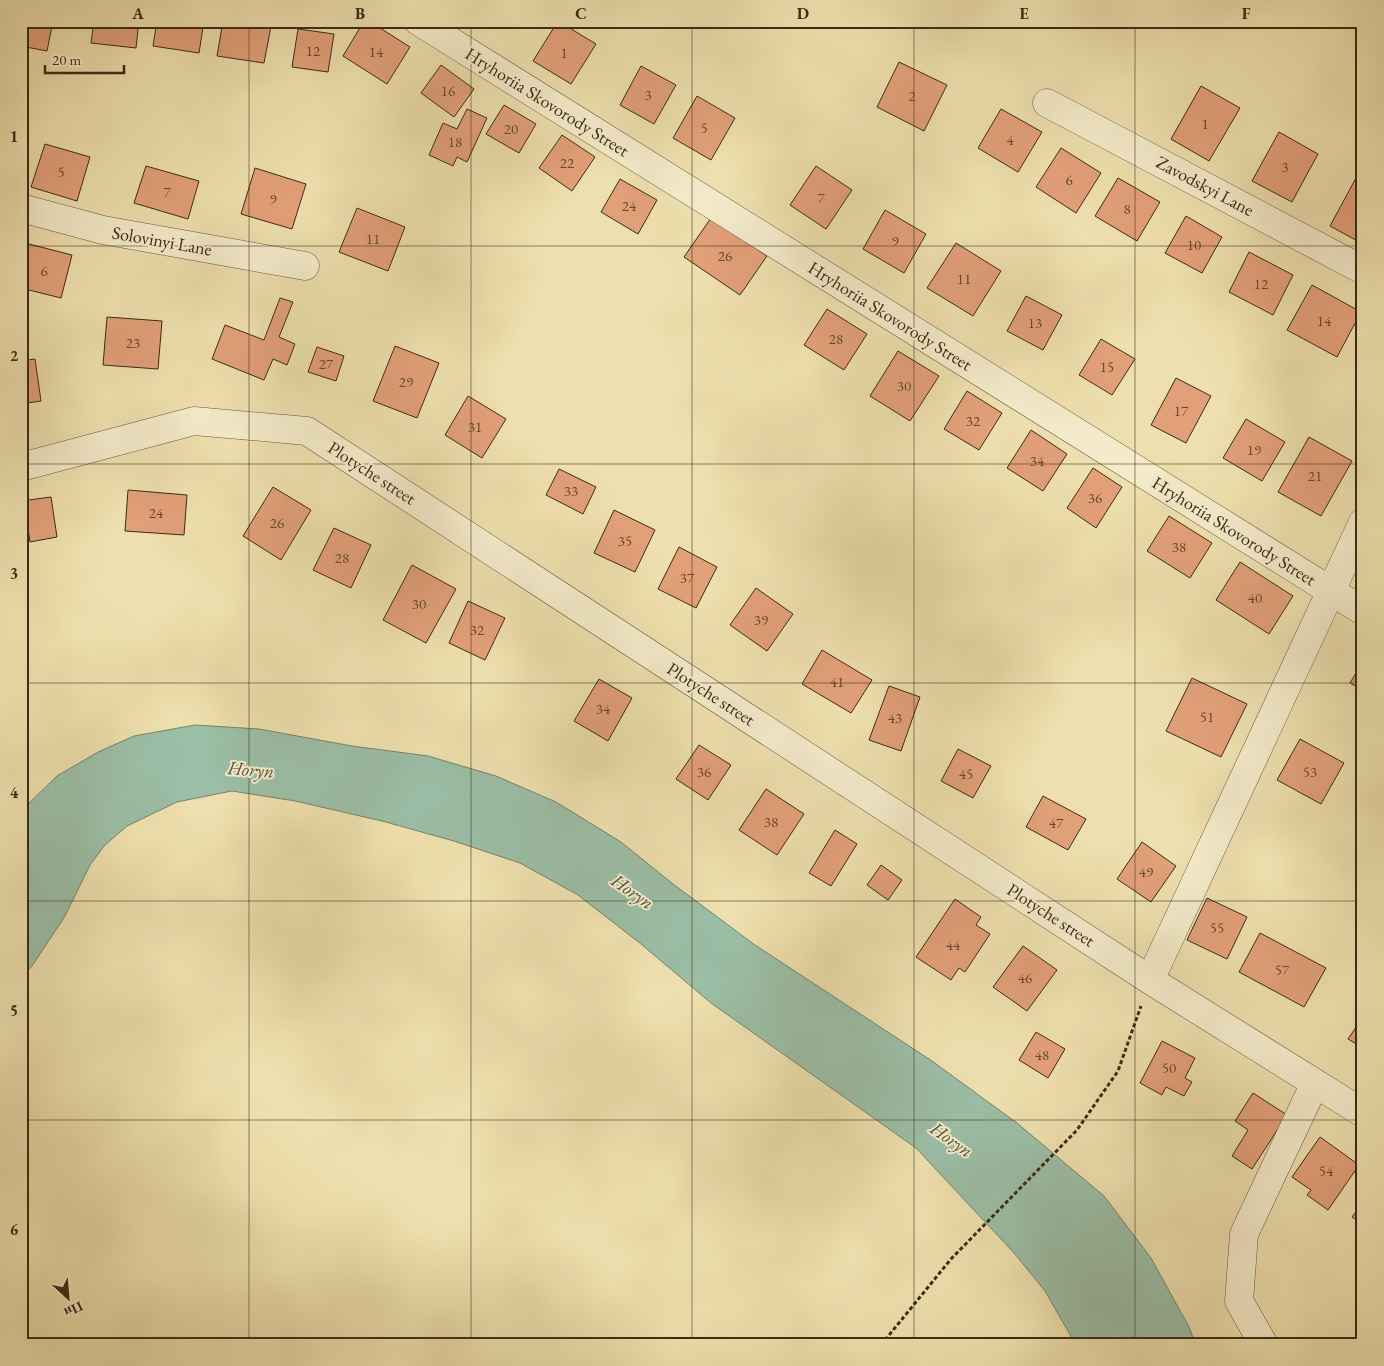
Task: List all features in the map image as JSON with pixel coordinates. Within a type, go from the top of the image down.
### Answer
[{"type":"street","name":"Hryhoriia Skovorody Street","points":[[418,21],[1363,611]]},
{"type":"street","name":"Zavodskyi Lane","points":[[1047,103],[1363,270]]},
{"type":"street","name":"Solovinyi Lane","points":[[21,208],[102,230],[305,266]]},
{"type":"street","name":"Plotyche street","points":[[21,467],[194,420],[307,431],[1150,980],[1363,1113]]},
{"type":"street","points":[[1150,980],[1363,522]]},
{"type":"street","points":[[1264,1345],[1238,1301],[1244,1234],[1315,1083]]},
{"type":"path","points":[[881,1345],[951,1259],[1077,1130],[1118,1071],[1150,980]]},
{"type":"water","name":"Horyn","points":[[195,725],[259,729],[352,746],[428,756],[496,776],[556,802],[621,842],[673,884],[755,945],[932,1061],[1017,1123],[1104,1196],[1151,1258],[1189,1327],[1196,1345],[1076,1345],[1045,1291],[1015,1254],[916,1148],[711,1003],[641,944],[578,895],[520,863],[454,841],[382,821],[295,801],[232,791],[177,802],[127,826],[104,846],[90,865],[65,916],[32,966],[21,977],[21,811],[57,776],[98,752],[134,736]]},
{"type":"building","points":[[21,21],[53,21],[47,51],[21,46]]},
{"type":"building","points":[[94,21],[139,21],[136,48],[91,43]]},
{"type":"building","points":[[157,21],[204,21],[199,53],[153,46]]},
{"type":"building","points":[[223,21],[272,21],[264,63],[217,56]]},
{"type":"building","points":[[364,21],[369,21],[410,47],[387,84],[343,56]]},
{"type":"building","points":[[558,21],[596,44],[571,84],[533,61]]},
{"type":"building","points":[[298,29],[334,34],[328,72],[292,67]]},
{"type":"building","points":[[899,62],[947,85],[924,131],[877,107]]},
{"type":"building","points":[[441,65],[474,89],[454,117],[421,93]]},
{"type":"building","points":[[641,66],[676,85],[654,124],[620,105]]},
{"type":"building","points":[[1201,86],[1240,108],[1209,161],[1171,139]]},
{"type":"building","points":[[697,96],[735,118],[711,160],[673,138]]},
{"type":"building","points":[[504,105],[536,124],[519,153],[486,134]]},
{"type":"building","points":[[467,109],[487,118],[467,162],[457,157],[453,166],[429,155],[443,123],[457,129]]},
{"type":"building","points":[[1001,109],[1042,132],[1018,172],[978,148]]},
{"type":"building","points":[[1279,132],[1318,154],[1292,202],[1252,181]]},
{"type":"building","points":[[562,135],[595,157],[572,191],[539,168]]},
{"type":"building","points":[[45,144],[90,157],[77,201],[31,187]]},
{"type":"building","points":[[1061,148],[1101,173],[1076,213],[1036,187]]},
{"type":"building","points":[[146,166],[199,181],[188,219],[134,203]]},
{"type":"building","points":[[816,166],[852,190],[826,229],[790,205]]},
{"type":"building","points":[[255,168],[306,184],[292,229],[241,214]]},
{"type":"building","points":[[1357,176],[1363,179],[1363,244],[1330,226]]},
{"type":"building","points":[[1118,178],[1160,202],[1137,241],[1095,216]]},
{"type":"building","points":[[620,179],[657,200],[638,234],[601,212]]},
{"type":"building","points":[[357,208],[405,227],[388,271],[339,252]]},
{"type":"building","points":[[885,210],[926,234],[904,273],[863,249]]},
{"type":"building","points":[[1186,216],[1222,237],[1202,273],[1165,253]]},
{"type":"building","points":[[711,218],[767,256],[740,295],[684,257]]},
{"type":"building","points":[[21,242],[72,255],[61,298],[21,288]]},
{"type":"building","points":[[956,243],[1001,271],[973,316],[927,288]]},
{"type":"building","points":[[1249,252],[1293,275],[1273,315],[1229,292]]},
{"type":"building","points":[[1312,285],[1361,312],[1337,357],[1287,330]]},
{"type":"building","points":[[1026,296],[1062,315],[1043,350],[1007,331]]},
{"type":"building","points":[[280,298],[293,302],[279,337],[295,344],[287,365],[273,359],[264,380],[212,359],[225,325],[264,340]]},
{"type":"building","points":[[827,309],[867,334],[844,370],[804,345]]},
{"type":"building","points":[[107,317],[162,321],[158,369],[103,365]]},
{"type":"building","points":[[1101,339],[1135,359],[1112,395],[1079,375]]},
{"type":"building","points":[[1363,343],[1363,360],[1356,357]]},
{"type":"building","points":[[395,346],[439,363],[417,418],[373,401]]},
{"type":"building","points":[[317,347],[344,356],[336,381],[308,372]]},
{"type":"building","points":[[898,351],[939,376],[910,421],[870,396]]},
{"type":"building","points":[[35,359],[41,401],[21,404],[21,361]]},
{"type":"building","points":[[1176,378],[1211,396],[1186,443],[1151,425]]},
{"type":"building","points":[[967,391],[1002,413],[979,450],[944,429]]},
{"type":"building","points":[[468,396],[506,419],[482,458],[445,435]]},
{"type":"building","points":[[1246,419],[1285,442],[1262,481],[1223,458]]},
{"type":"building","points":[[1031,430],[1067,454],[1043,491],[1007,468]]},
{"type":"building","points":[[1309,437],[1352,461],[1321,516],[1278,492]]},
{"type":"building","points":[[1093,468],[1122,487],[1096,528],[1067,508]]},
{"type":"building","points":[[559,469],[596,487],[583,514],[546,495]]},
{"type":"building","points":[[273,487],[311,510],[281,560],[243,536]]},
{"type":"building","points":[[128,490],[187,495],[184,535],[125,531]]},
{"type":"building","points":[[51,497],[57,537],[30,542],[28,529],[21,530],[21,501]]},
{"type":"building","points":[[614,510],[655,530],[635,572],[594,553]]},
{"type":"building","points":[[1169,516],[1212,543],[1190,578],[1147,551]]},
{"type":"building","points":[[334,528],[371,545],[351,588],[313,570]]},
{"type":"building","points":[[679,547],[717,567],[696,608],[658,589]]},
{"type":"building","points":[[1240,562],[1293,596],[1269,634],[1216,600]]},
{"type":"building","points":[[412,565],[456,589],[426,643],[383,620]]},
{"type":"building","points":[[756,588],[793,614],[767,651],[730,625]]},
{"type":"building","points":[[468,601],[505,618],[485,660],[449,643]]},
{"type":"building","points":[[822,650],[872,680],[851,713],[802,684]]},
{"type":"building","points":[[1363,661],[1363,690],[1350,683]]},
{"type":"building","points":[[1192,678],[1247,704],[1221,757],[1166,731]]},
{"type":"building","points":[[599,679],[632,698],[608,741],[574,721]]},
{"type":"building","points":[[889,686],[920,697],[901,751],[869,740]]},
{"type":"building","points":[[1300,739],[1344,763],[1321,804],[1277,780]]},
{"type":"building","points":[[699,745],[731,765],[708,800],[676,779]]},
{"type":"building","points":[[958,749],[991,766],[973,798],[941,781]]},
{"type":"building","points":[[766,789],[804,814],[777,855],[739,830]]},
{"type":"building","points":[[1043,796],[1086,819],[1068,850],[1026,827]]},
{"type":"building","points":[[835,830],[857,844],[831,886],[809,873]]},
{"type":"building","points":[[1142,842],[1176,866],[1151,902],[1117,879]]},
{"type":"building","points":[[881,865],[902,880],[888,900],[867,885]]},
{"type":"building","points":[[1207,898],[1247,917],[1227,959],[1187,940]]},
{"type":"building","points":[[955,899],[981,917],[976,925],[990,934],[965,972],[959,968],[951,980],[916,957]]},
{"type":"building","points":[[1260,933],[1326,968],[1304,1007],[1239,972]]},
{"type":"building","points":[[1023,946],[1057,970],[1027,1011],[993,987]]},
{"type":"building","points":[[1363,1017],[1363,1048],[1348,1039]]},
{"type":"building","points":[[1036,1032],[1065,1049],[1048,1078],[1019,1060]]},
{"type":"building","points":[[1162,1041],[1195,1058],[1185,1078],[1192,1082],[1184,1096],[1166,1087],[1162,1095],[1140,1083]]},
{"type":"building","points":[[1253,1093],[1287,1115],[1252,1169],[1232,1156],[1248,1130],[1235,1121]]},
{"type":"building","points":[[1320,1137],[1359,1165],[1328,1210],[1307,1195],[1311,1190],[1292,1177]]},
{"type":"building","points":[[1361,1205],[1363,1206],[1363,1224],[1352,1217]]}]
